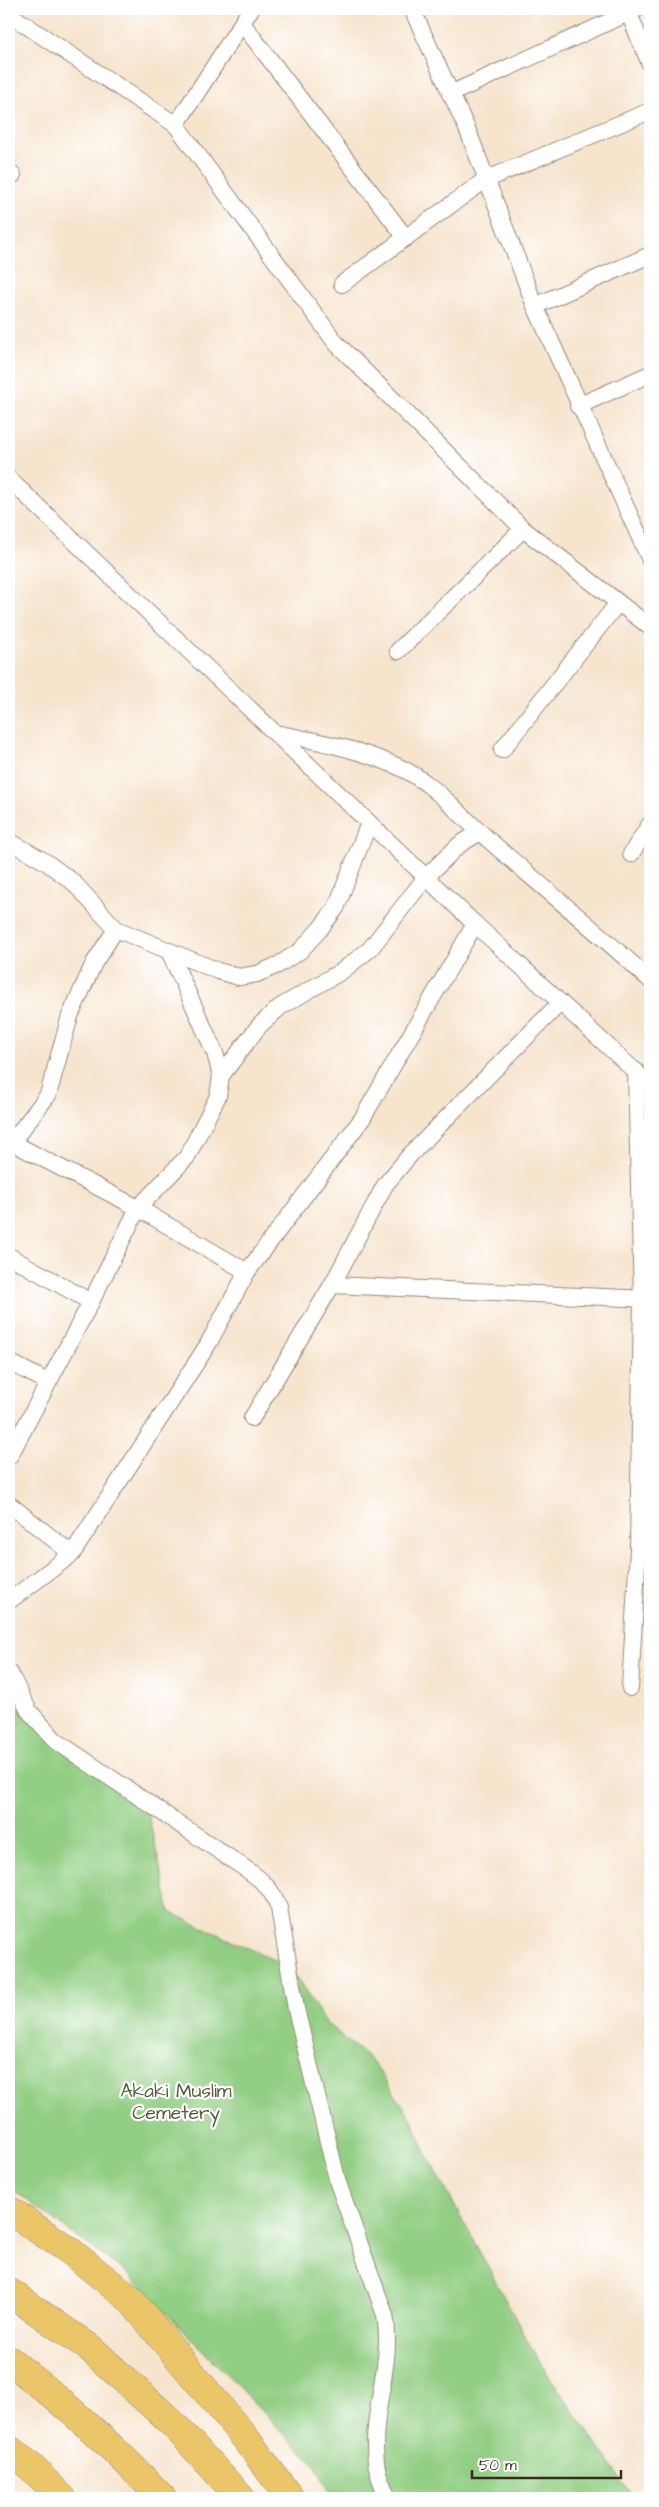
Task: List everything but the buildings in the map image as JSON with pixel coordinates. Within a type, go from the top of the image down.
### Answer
[{"type":"highway","points":[[9,2210],[70,2251],[130,2299],[246,2440],[290,2498]]},
{"type":"highway","points":[[9,2292],[90,2348],[174,2425],[242,2498]]},
{"type":"highway","points":[[9,2360],[113,2446],[162,2498]]},
{"type":"highway","points":[[9,2449],[29,2465],[62,2498]]},
{"type":"street","points":[[176,125],[251,9]]},
{"type":"street","points":[[412,9],[468,131],[485,180],[535,306],[578,406],[650,560]]},
{"type":"street","points":[[450,94],[631,10],[650,64]]},
{"type":"street","points":[[9,14],[176,125],[336,343],[523,529],[650,627]]},
{"type":"street","points":[[242,23],[406,238]]},
{"type":"street","points":[[342,284],[485,180],[650,113]]},
{"type":"street","points":[[535,306],[650,255]]},
{"type":"street","points":[[578,406],[650,374]]},
{"type":"street","points":[[9,479],[475,924],[650,1085]]},
{"type":"street","points":[[398,651],[523,529]]},
{"type":"street","points":[[502,750],[618,603]]},
{"type":"street","points":[[274,733],[330,743],[400,767],[438,792],[480,832],[589,924],[650,980]]},
{"type":"street","points":[[9,841],[46,862],[73,882],[116,930],[218,971],[239,977],[258,974],[278,965],[300,951],[336,908],[369,823]]},
{"type":"street","points":[[631,854],[650,824]]},
{"type":"street","points":[[221,1076],[259,1026],[280,1007],[342,971],[370,949],[426,877],[459,845],[480,832]]},
{"type":"street","points":[[9,1600],[72,1554],[207,1346],[247,1272],[362,1119],[475,924]]},
{"type":"street","points":[[116,930],[94,963],[70,1016],[48,1095],[9,1143],[138,1208],[247,1272]]},
{"type":"street","points":[[9,1457],[91,1302],[138,1208],[187,1157],[218,1096],[221,1076],[215,1053],[169,951]]},
{"type":"street","points":[[252,1418],[332,1285],[385,1185],[410,1155],[560,1003]]},
{"type":"street","points":[[630,1688],[644,1550],[646,1299],[636,1071]]},
{"type":"street","points":[[9,1256],[91,1302]]},
{"type":"street","points":[[332,1285],[646,1299]]},
{"type":"street","points":[[9,1362],[48,1382]]},
{"type":"street","points":[[9,1504],[72,1554]]},
{"type":"street","points":[[9,1672],[29,1711],[56,1740],[252,1873],[264,1882],[273,1894],[279,1908],[296,2009],[338,2182],[385,2315],[388,2334],[375,2435],[376,2463],[388,2498]]},
{"type":"green space","name":"Akaki Muslim Cemetery","points":[[9,1702],[145,1801],[170,1912],[289,1967],[327,2024],[372,2061],[412,2119],[424,2149],[538,2360],[634,2498],[333,2498],[316,2466],[128,2274],[9,2187]]}]
